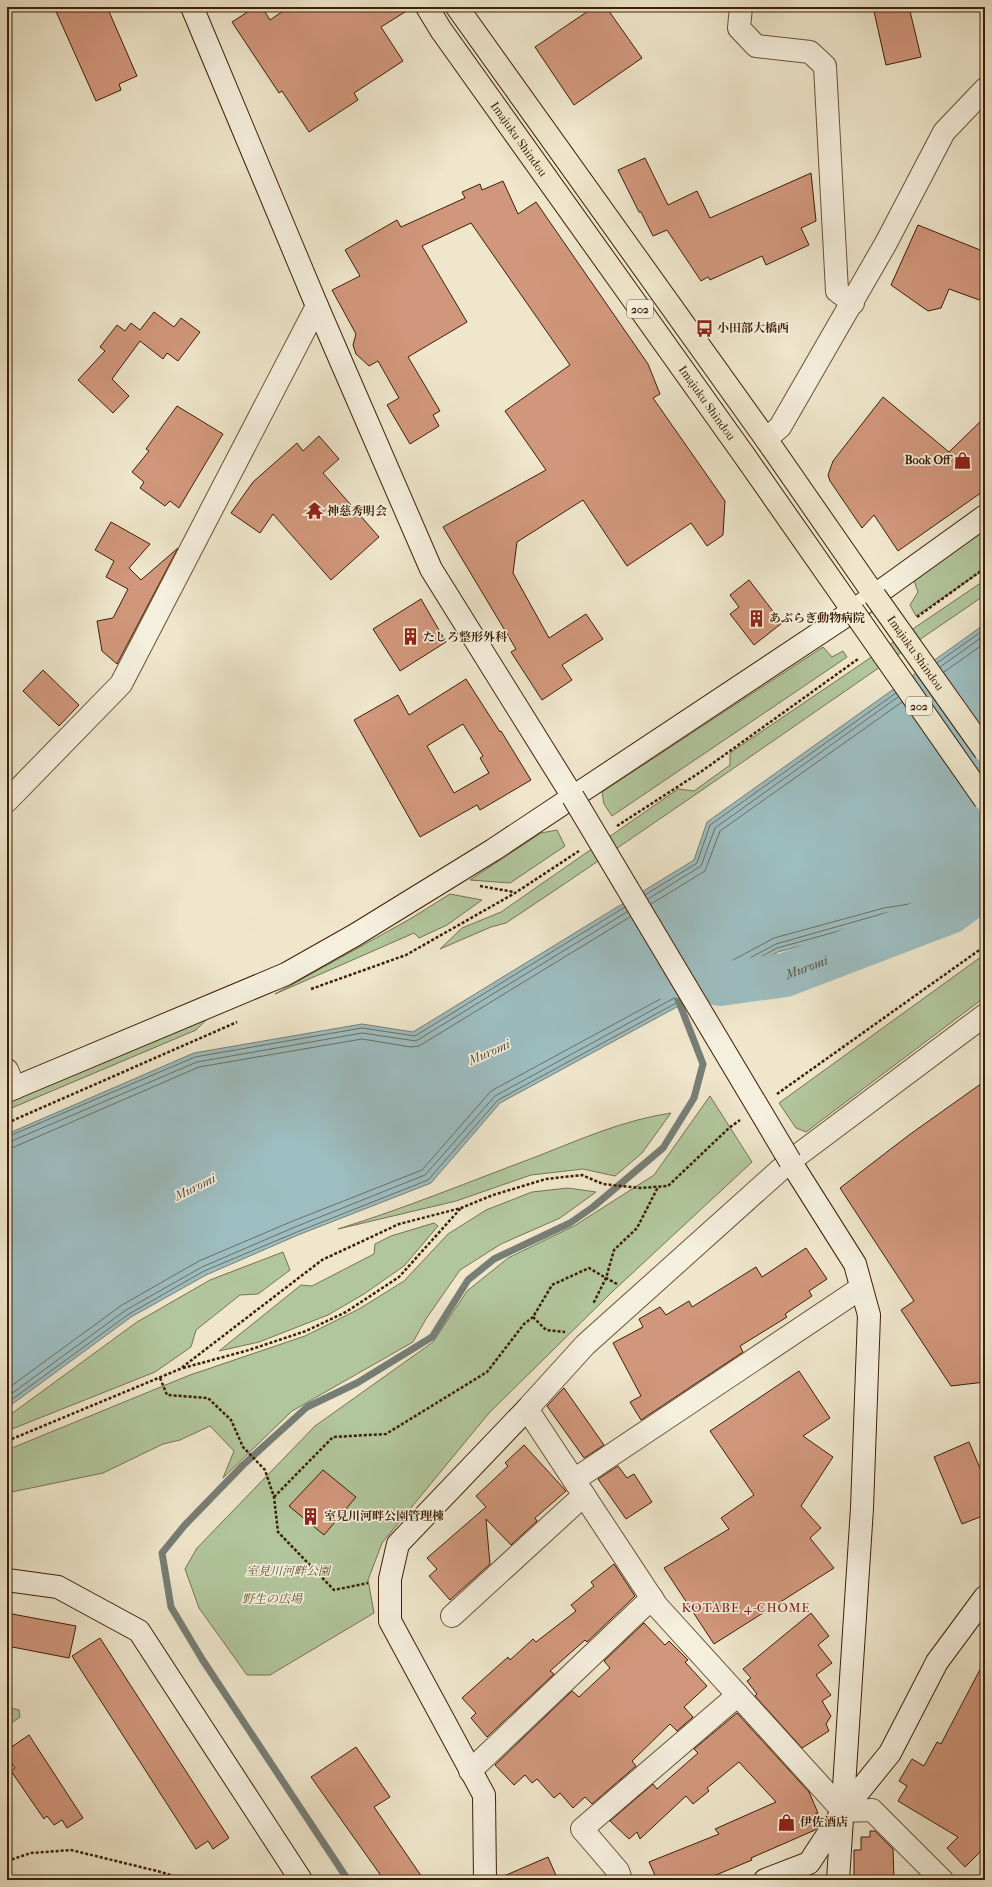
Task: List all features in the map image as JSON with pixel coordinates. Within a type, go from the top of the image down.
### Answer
[{"type":"highway","name":"Imajuku Shindou","points":[[427,7],[441,30],[744,455],[985,800]]},
{"type":"highway","name":"Imajuku Shindou","points":[[457,7],[766,439],[874,596],[985,751]]},
{"type":"street","points":[[192,7],[431,569],[572,797],[790,1161],[855,1264],[869,1315],[862,1508],[844,1811],[838,1880]]},
{"type":"street","points":[[741,7],[739,28],[756,46],[810,52],[825,66],[837,291],[853,303]]},
{"type":"street","points":[[766,439],[780,427],[853,303],[944,132],[985,89]]},
{"type":"street","points":[[7,801],[121,684],[318,306]]},
{"type":"street","points":[[10,1083],[286,974],[355,935],[493,850],[853,611],[985,516]]},
{"type":"street","points":[[485,1880],[484,1796],[390,1621],[390,1579],[398,1544],[527,1409],[585,1345],[638,1296],[790,1161],[985,1015]]},
{"type":"street","points":[[452,1616],[579,1487],[861,1288]]},
{"type":"street","points":[[527,1409],[652,1598],[844,1811],[872,1810],[942,1880]]},
{"type":"street","points":[[7,1580],[58,1587],[140,1631],[301,1880]]},
{"type":"street","points":[[765,1880],[810,1863],[844,1811],[890,1753],[938,1662],[985,1597]]},
{"type":"street","points":[[470,1770],[652,1598]]},
{"type":"street","points":[[621,1880],[618,1871],[582,1829],[738,1695]]},
{"type":"path","points":[[914,619],[985,568]]},
{"type":"path","points":[[615,827],[702,771],[863,656]]},
{"type":"path","points":[[303,992],[406,955],[515,893],[582,849]]},
{"type":"path","points":[[774,1096],[985,946]]},
{"type":"path","points":[[7,1123],[240,1021]]},
{"type":"path","points":[[180,1369],[322,1260],[399,1224],[461,1208],[493,1195],[546,1179],[582,1175],[603,1184],[640,1188],[668,1186],[728,1128],[741,1119]]},
{"type":"path","points":[[589,1309],[594,1304],[606,1278],[614,1250],[637,1228],[658,1186]]},
{"type":"path","points":[[7,1441],[180,1369],[249,1350],[306,1331],[346,1312],[399,1276],[461,1208]]},
{"type":"path","points":[[274,1497],[333,1437],[386,1434],[487,1372],[524,1324],[533,1317],[552,1285],[589,1268],[638,1296]]},
{"type":"path","points":[[533,1317],[546,1330],[568,1332]]},
{"type":"path","points":[[160,1378],[167,1395],[208,1398],[231,1420],[243,1446],[265,1470],[274,1497],[278,1532],[334,1590],[390,1579]]},
{"type":"path","points":[[7,1861],[31,1853],[71,1850],[161,1872],[186,1880]]},
{"type":"green space","points":[[985,528],[985,569],[916,616],[910,605],[918,592],[913,578]]},
{"type":"green space","points":[[985,580],[985,595],[566,883],[506,923],[491,927],[440,949],[462,928],[501,912],[678,789],[694,791],[730,765],[730,753]]},
{"type":"green space","points":[[823,647],[832,657],[843,651],[847,657],[612,816],[604,804],[602,792]]},
{"type":"green space","points":[[557,830],[565,846],[510,883],[470,880],[541,833]]},
{"type":"green space","points":[[450,894],[482,900],[447,925],[419,938],[414,933],[275,994],[410,919]]},
{"type":"green space","points":[[985,954],[985,997],[806,1132],[796,1128],[779,1103]]},
{"type":"green space","points":[[211,1015],[196,1030],[7,1110],[7,1100]]},
{"type":"green space","name":"室見川河畔公園","points":[[710,1096],[752,1162],[612,1292],[489,1413],[382,1543],[368,1580],[374,1613],[270,1675],[247,1675],[199,1608],[185,1569],[197,1548],[315,1426],[433,1342],[467,1291],[508,1258],[574,1226],[654,1175]]},
{"type":"green space","points":[[671,1113],[642,1153],[615,1176],[583,1169],[531,1175],[456,1201],[338,1229],[413,1203],[620,1125],[636,1120]]},
{"type":"green space","points":[[568,1188],[596,1192],[560,1218],[501,1244],[460,1270],[426,1319],[413,1342],[292,1411],[223,1478],[234,1451],[210,1426],[180,1440],[163,1444],[103,1473],[7,1493],[7,1450],[190,1375],[305,1336],[359,1309],[404,1281],[448,1234],[486,1210],[532,1192]]},
{"type":"green space","points":[[434,1223],[438,1226],[404,1266],[364,1294],[328,1315],[259,1342],[219,1351],[301,1285],[312,1286],[374,1254],[375,1244],[391,1236]]},
{"type":"green space","points":[[283,1252],[290,1270],[258,1294],[240,1295],[196,1330],[191,1347],[155,1372],[7,1431],[7,1417],[137,1322],[210,1280]]},
{"type":"green space","points":[[7,1707],[19,1710],[20,1717],[7,1726]]},
{"type":"water","points":[[985,624],[985,907],[887,922],[778,952],[500,1103],[431,1183],[298,1235],[206,1275],[131,1317],[7,1408],[7,1134],[194,1053],[362,1024],[413,1032],[694,860],[707,822]]},
{"type":"building","points":[[54,7],[107,7],[137,76],[119,84],[121,90],[96,101]]},
{"type":"building","points":[[255,7],[262,7],[270,20],[289,7],[413,7],[381,27],[403,61],[354,93],[358,100],[309,132],[282,91],[279,93],[232,22]]},
{"type":"building","points":[[594,7],[606,7],[642,58],[574,105],[535,47]]},
{"type":"building","points":[[873,7],[909,7],[921,57],[886,65]]},
{"type":"building","points":[[645,158],[668,205],[697,191],[710,218],[811,173],[816,221],[801,228],[809,245],[766,265],[762,256],[710,280],[708,277],[701,281],[667,230],[653,236],[618,170]]},
{"type":"building","points":[[503,181],[518,214],[536,202],[648,364],[660,394],[653,398],[725,501],[723,535],[707,546],[691,523],[627,566],[583,500],[517,542],[513,573],[549,638],[586,614],[603,639],[562,665],[572,680],[542,700],[511,652],[516,649],[443,527],[546,470],[505,411],[570,365],[471,223],[422,246],[467,322],[408,357],[440,411],[433,415],[439,426],[410,444],[387,405],[399,398],[378,361],[369,366],[356,354],[353,345],[356,334],[332,290],[360,276],[345,250],[397,220],[401,227],[465,198],[462,192],[480,184],[482,190]]},
{"type":"building","points":[[918,225],[985,252],[985,302],[949,289],[941,308],[928,311],[891,285]]},
{"type":"building","points":[[154,312],[174,327],[181,318],[200,332],[178,361],[167,353],[163,359],[140,341],[112,379],[129,396],[113,413],[78,380],[105,351],[100,347],[117,325],[125,331],[131,323],[140,330]]},
{"type":"building","points":[[883,397],[949,452],[985,417],[985,490],[898,551],[874,515],[862,528],[830,481],[828,475],[833,461]]},
{"type":"building","points":[[177,406],[223,434],[179,508],[170,501],[165,506],[140,488],[144,482],[132,472],[149,451],[146,449]]},
{"type":"building","name":"神慈秀明会","points":[[319,436],[339,459],[323,473],[379,537],[331,580],[273,514],[260,533],[231,513],[253,482],[297,443],[303,451]]},
{"type":"building","points":[[111,522],[150,544],[129,568],[141,580],[178,548],[117,664],[102,651],[97,621],[113,618],[128,589],[106,577],[114,561],[95,550]]},
{"type":"building","name":"あぶらぎ動物病院","points":[[749,580],[782,623],[754,645],[730,614],[739,607],[730,595]]},
{"type":"building","name":"たしろ整形外科","points":[[421,599],[446,642],[400,671],[373,629]]},
{"type":"building","points":[[43,670],[79,705],[59,726],[23,691]]},
{"type":"building","points":[[466,679],[500,732],[501,731],[531,780],[480,810],[477,805],[420,837],[354,720],[398,695],[409,715]],"holes":[[[463,724],[483,756],[480,758],[489,773],[454,793],[427,746]]]},
{"type":"building","points":[[985,1081],[985,1382],[951,1386],[901,1310],[914,1301],[840,1188],[909,1135]]},
{"type":"building","points":[[806,1248],[827,1279],[809,1291],[812,1296],[785,1314],[787,1317],[740,1346],[743,1352],[641,1420],[630,1402],[641,1396],[613,1343],[643,1327],[639,1319],[660,1307],[666,1315],[689,1301],[692,1307],[756,1267],[762,1277]]},
{"type":"building","points":[[799,1371],[830,1418],[803,1436],[833,1457],[801,1506],[821,1528],[810,1538],[834,1568],[714,1644],[664,1568],[729,1529],[721,1518],[754,1495],[710,1431]]},
{"type":"building","points":[[564,1388],[604,1445],[584,1458],[547,1406]]},
{"type":"building","points":[[969,1442],[985,1480],[985,1515],[962,1524],[934,1457]]},
{"type":"building","points":[[524,1445],[566,1491],[535,1518],[537,1521],[511,1545],[486,1519],[490,1564],[450,1600],[429,1576],[437,1569],[427,1558],[486,1507],[476,1496],[508,1466],[505,1463]]},
{"type":"building","points":[[618,1466],[627,1478],[634,1474],[652,1502],[626,1519],[598,1479]]},
{"type":"building","points":[[323,1470],[356,1497],[324,1535],[289,1506]]},
{"type":"building","points":[[614,1564],[635,1596],[587,1642],[585,1640],[550,1671],[554,1674],[487,1737],[471,1718],[476,1713],[462,1698],[508,1657],[510,1660],[533,1639],[536,1642],[576,1611],[571,1605],[594,1586],[591,1582]]},
{"type":"building","points":[[7,1613],[76,1626],[69,1658],[7,1646]]},
{"type":"building","points":[[811,1613],[829,1636],[818,1645],[832,1663],[816,1675],[831,1695],[822,1701],[831,1716],[826,1724],[829,1731],[802,1748],[755,1696],[757,1694],[747,1681],[751,1678],[743,1669]]},
{"type":"building","points":[[644,1623],[665,1645],[669,1641],[688,1660],[685,1662],[707,1686],[684,1707],[693,1717],[677,1731],[670,1724],[632,1761],[636,1766],[592,1804],[585,1797],[573,1808],[560,1793],[554,1798],[537,1779],[532,1783],[525,1775],[514,1785],[495,1765],[572,1691],[579,1697],[610,1668],[604,1661]]},
{"type":"building","points":[[100,1638],[229,1838],[213,1849],[208,1841],[196,1849],[72,1656]]},
{"type":"building","points":[[985,1660],[985,1853],[981,1851],[965,1867],[947,1848],[958,1837],[898,1801],[907,1786],[899,1781],[912,1759],[924,1766],[937,1742],[941,1744]]},
{"type":"building","points":[[737,1713],[809,1792],[818,1813],[813,1815],[818,1826],[815,1830],[751,1858],[752,1860],[704,1880],[657,1880],[649,1862],[719,1834],[715,1829],[776,1802],[739,1762],[707,1788],[709,1791],[693,1804],[686,1796],[640,1839],[637,1832],[629,1839],[610,1821],[653,1784],[657,1789],[698,1753],[694,1749]]},
{"type":"building","points":[[29,1735],[83,1818],[67,1828],[62,1820],[54,1825],[47,1816],[44,1819],[11,1771],[15,1768],[7,1757],[7,1750]]},
{"type":"building","points":[[356,1747],[390,1797],[374,1807],[424,1880],[384,1880],[311,1777]]},
{"type":"building","points":[[870,1831],[875,1831],[893,1849],[894,1880],[854,1880],[854,1850],[861,1850],[861,1837],[870,1837]]},
{"type":"building","points":[[548,1857],[558,1880],[497,1880],[497,1879]]},
{"type":"waterway","name":"Muromi","points":[[661,977],[668,974],[720,984],[785,975],[950,912],[985,886]]},
{"type":"waterway","points":[[348,1880],[202,1659],[171,1607],[162,1553],[184,1526],[243,1465],[307,1407],[357,1383],[432,1337],[468,1280],[494,1259],[570,1223],[593,1207],[663,1148],[694,1098],[703,1064],[677,997]]},
{"type":"place","name":"小田部大橋西","points":[[704,328]]},
{"type":"place","name":"Book Off","points":[[963,460]]},
{"type":"place","name":"神慈秀明会","points":[[314,511]]},
{"type":"place","name":"あぶらぎ動物病院","points":[[756,618]]},
{"type":"place","name":"たしろ整形外科","points":[[410,637]]},
{"type":"place","name":"室見川河畔公園管理棟","points":[[311,1516]]},
{"type":"place","name":"伊佐酒店","points":[[787,1822]]},
{"type":"district","name":"KOTABE 4-CHOME","points":[[746,1607]]},
{"type":"park label","name":"野生の広場","points":[[272,1599]]}]
